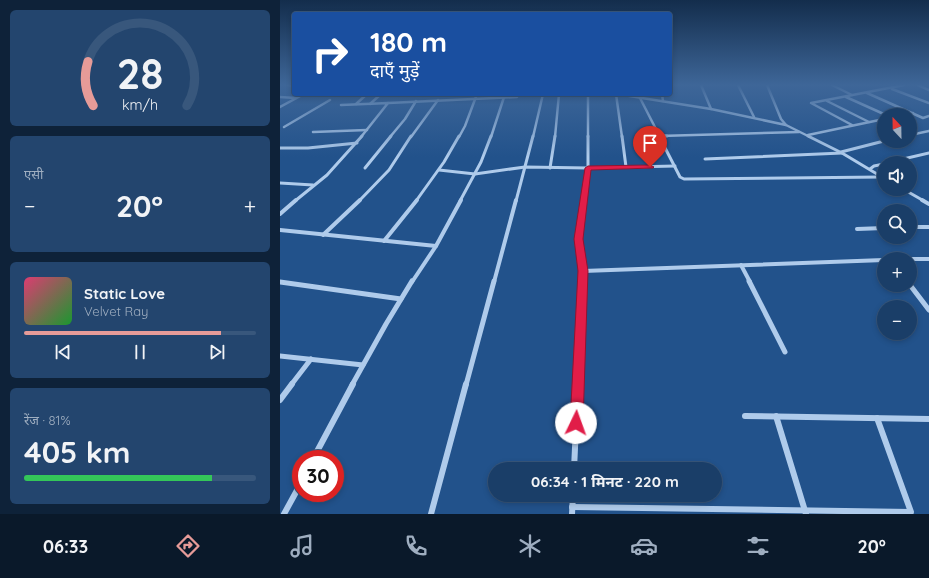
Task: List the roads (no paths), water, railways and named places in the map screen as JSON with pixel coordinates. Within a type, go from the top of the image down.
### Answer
[{"type":"street","points":[[281,128],[314,109]]},
{"type":"street","points":[[280,214],[313,185],[327,175],[357,143],[384,109]]},
{"type":"street","points":[[365,168],[405,120],[411,109]]},
{"type":"street","points":[[323,235],[378,183],[389,170],[431,109]]},
{"type":"street","points":[[384,241],[415,203],[439,170],[465,126],[471,109]]},
{"type":"street","points":[[318,450],[363,365],[415,276],[436,246],[475,174],[495,127],[500,109]]},
{"type":"street","points":[[431,514],[539,109]]},
{"type":"street","points":[[550,168],[555,141],[557,109]]},
{"type":"street","points":[[574,462],[583,271],[579,239],[588,168],[588,109]]},
{"type":"street","points":[[619,109],[626,167]]},
{"type":"street","points":[[645,109],[680,177],[684,179],[877,177]]},
{"type":"street","points":[[712,109],[786,125],[877,173]]},
{"type":"street","points":[[750,109],[754,117]]},
{"type":"street","points":[[777,109],[781,119],[786,125]]},
{"type":"street","points":[[822,109],[852,125]]},
{"type":"street","points":[[844,109],[869,122]]},
{"type":"street","points":[[917,115],[924,118],[929,116]]},
{"type":"street","points":[[807,135],[877,120]]},
{"type":"street","points":[[313,132],[367,130]]},
{"type":"street","points":[[917,134],[929,131]]},
{"type":"street","points":[[659,136],[801,132]]},
{"type":"street","points":[[280,148],[308,148],[357,143]]},
{"type":"street","points":[[705,159],[841,153],[877,143]]},
{"type":"street","points":[[916,156],[929,153]]},
{"type":"street","points":[[870,169],[877,165]]},
{"type":"street","points":[[439,170],[475,174],[525,167],[588,168],[675,166]]},
{"type":"street","points":[[280,183],[313,185]]},
{"type":"street","points":[[916,196],[928,203]]},
{"type":"street","points":[[917,227],[929,227]]},
{"type":"street","points":[[857,229],[877,228]]},
{"type":"street","points":[[280,230],[436,246]]},
{"type":"street","points":[[917,259],[929,259]]},
{"type":"street","points":[[583,271],[877,260]]},
{"type":"street","points":[[741,265],[785,352]]},
{"type":"street","points":[[280,282],[401,299]]},
{"type":"street","points":[[915,292],[929,310]]},
{"type":"street","points":[[280,356],[363,365]]},
{"type":"street","points":[[280,400],[311,359]]},
{"type":"street","points":[[745,416],[929,419]]},
{"type":"street","points":[[776,416],[805,512]]},
{"type":"street","points":[[572,511],[911,512],[877,418]]},
{"type":"street","points":[[284,514],[292,499]]}]
